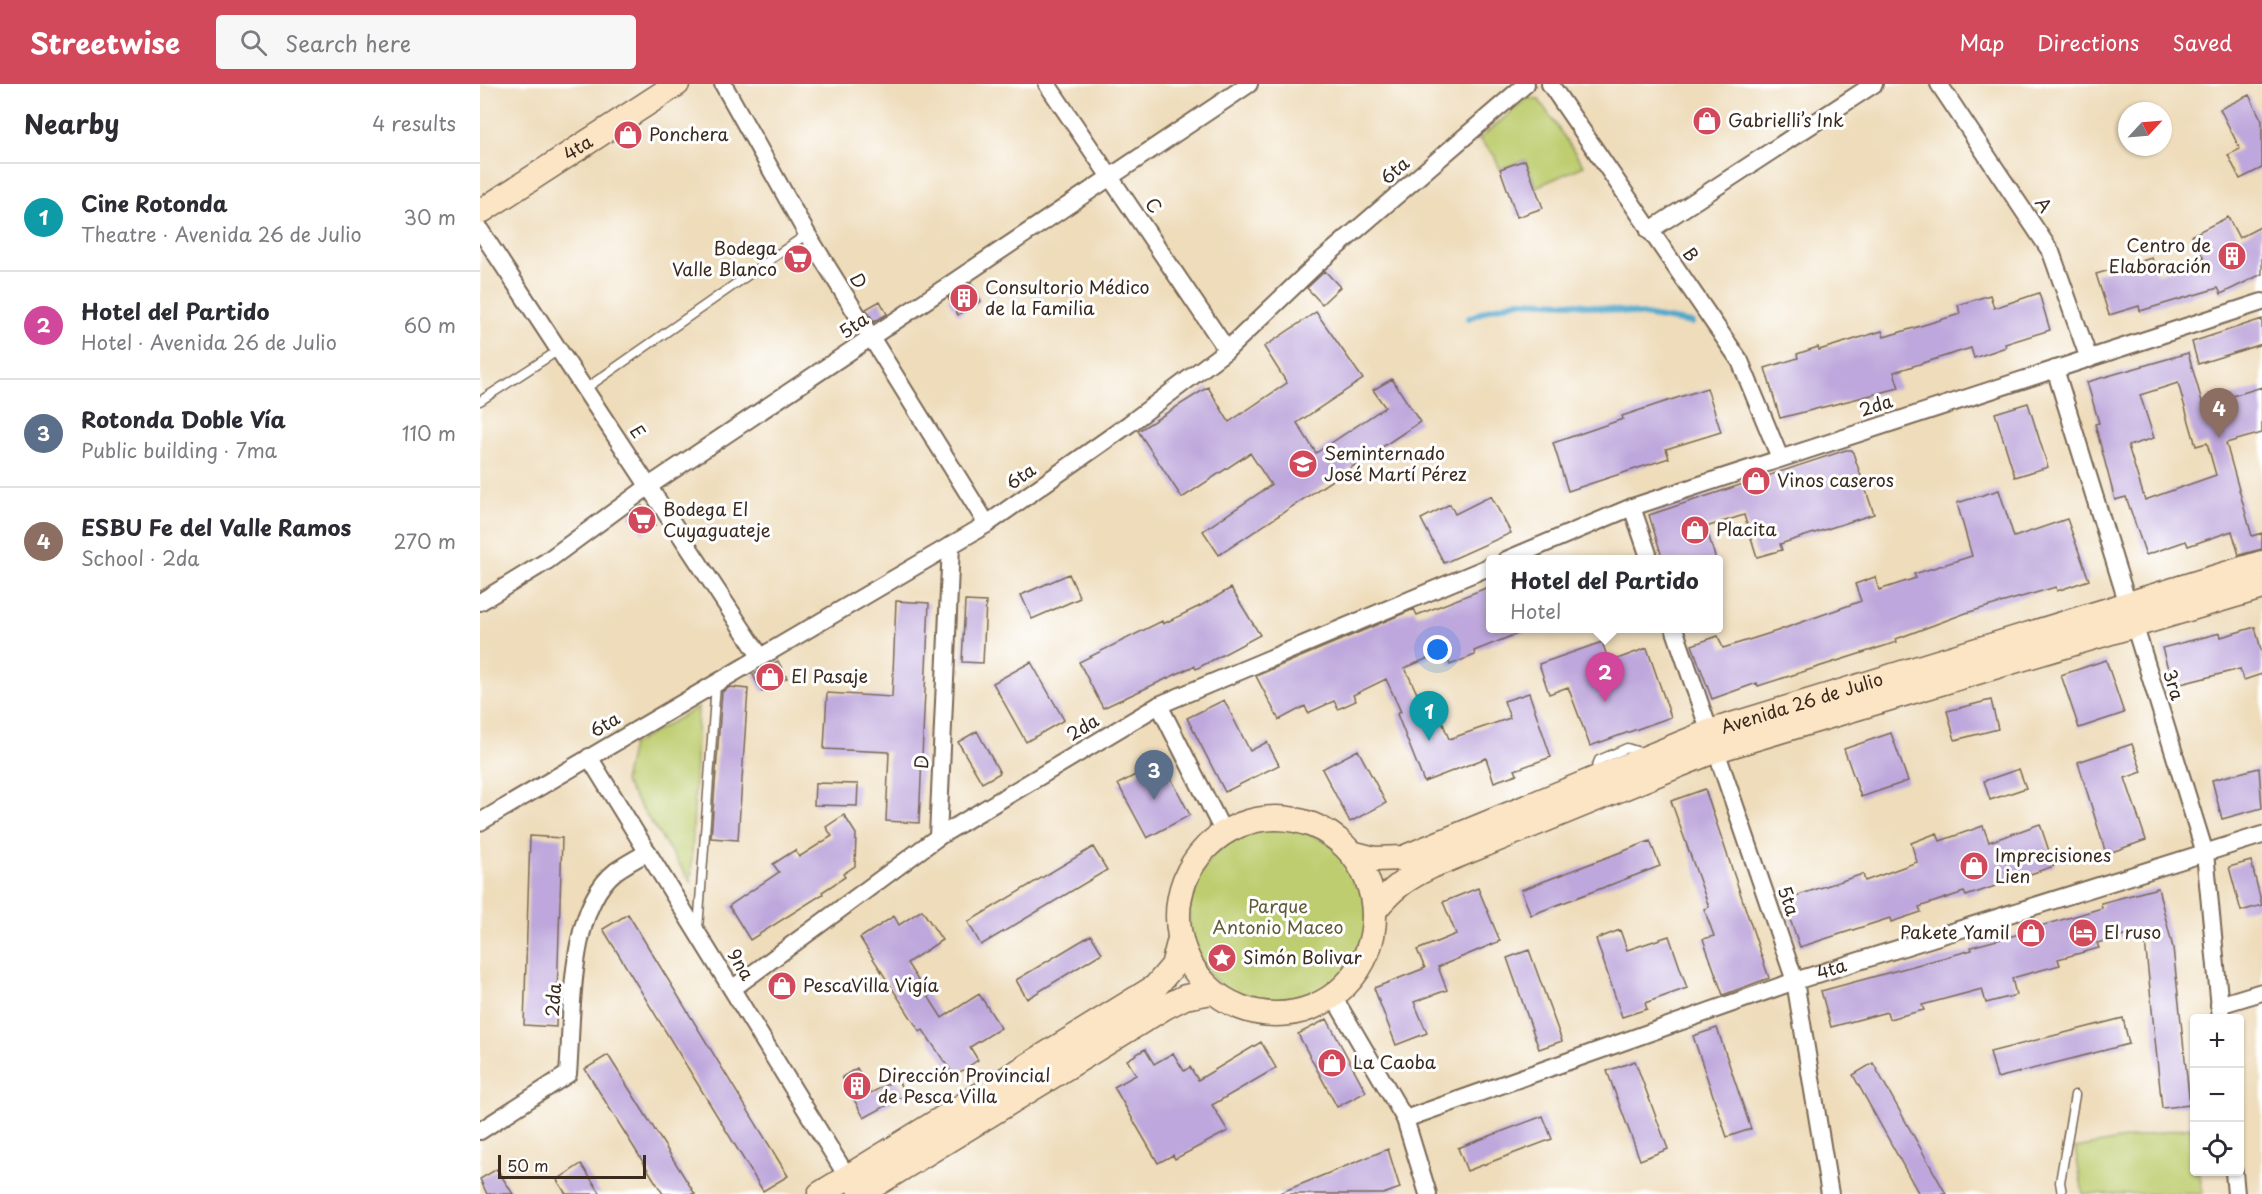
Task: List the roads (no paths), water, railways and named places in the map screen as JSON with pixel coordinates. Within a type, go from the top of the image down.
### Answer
[{"type":"main road","name":"4ta","points":[[480,212],[677,84]]},
{"type":"main road","name":"Avenida 26 de Julio","points":[[1353,853],[1375,859],[1403,858],[1652,756],[1713,741],[2131,613],[2262,563]]},
{"type":"main road","name":"Avenida 26 de Julio","points":[[2131,613],[2262,587]]},
{"type":"main road","name":"Avenida 26 de Julio","points":[[1375,910],[1389,892],[1408,877],[1713,741]]},
{"type":"main road","points":[[855,1188],[1155,987],[1173,966],[1180,939],[1178,906],[1186,874],[1205,847],[1232,827],[1264,818],[1297,819],[1328,831],[1353,853],[1369,882],[1375,910],[1373,939],[1362,966],[1343,990],[1321,1005],[1293,1014],[1264,1015],[1237,1007],[1212,992],[1193,970],[1180,939]]},
{"type":"main road","points":[[820,1194],[855,1188],[1165,1007],[1185,997],[1212,992]]},
{"type":"street","name":"D","points":[[723,84],[807,234],[870,339],[987,524]]},
{"type":"street","name":"C","points":[[1047,84],[1227,350]]},
{"type":"street","name":"5ta","points":[[480,602],[546,561],[649,486],[1249,84]]},
{"type":"street","name":"6ta","points":[[481,820],[987,524],[1129,424],[1227,350],[1317,264],[1526,84]]},
{"type":"street","name":"B","points":[[1550,84],[1740,361],[1780,458]]},
{"type":"street","points":[[1649,231],[1874,84]]},
{"type":"street","name":"A","points":[[1939,84],[2051,252],[2089,359]]},
{"type":"street","name":"E","points":[[480,230],[760,656]]},
{"type":"street","name":"2da","points":[[1518,555],[1632,507],[2262,302]]},
{"type":"street","name":"3ra","points":[[2055,369],[2205,853],[2220,1012]]},
{"type":"street","points":[[1632,507],[1648,555]]},
{"type":"street","name":"D","points":[[938,837],[951,545]]},
{"type":"street","name":"2da","points":[[732,989],[938,837],[1159,705],[1486,568]]},
{"type":"street","name":"5ta","points":[[1676,633],[1795,981],[1830,1194]]},
{"type":"street","points":[[1159,705],[1224,833]]},
{"type":"street","name":"9na","points":[[589,757],[855,1188]]},
{"type":"street","name":"4ta","points":[[1406,1119],[1795,981],[2262,835]]},
{"type":"street","name":"2da","points":[[480,1131],[568,1074],[579,936],[590,905],[614,872],[648,852]]},
{"type":"street","points":[[2220,1012],[2262,992]]},
{"type":"street","points":[[1333,996],[1406,1119],[1428,1194]]},
{"type":"street","points":[[2234,1176],[2236,1194]]},
{"type":"lane","points":[[585,389],[807,234]]},
{"type":"lane","points":[[480,401],[559,350]]},
{"type":"lane","points":[[698,932],[716,682]]},
{"type":"lane","points":[[2062,1194],[2060,1182],[2075,1095]]},
{"type":"waterway","points":[[1469,318],[1519,301],[1571,303],[1692,323]]},
{"type":"place","name":"Gabrielli’s Ink","points":[[1707,121]]},
{"type":"place","name":"Ponchera","points":[[628,135]]},
{"type":"place","name":"Centro de Elaboración","points":[[2232,256]]},
{"type":"place","name":"Bodega Valle Blanco","points":[[798,259]]},
{"type":"place","name":"Consultorio Médico de la Familia","points":[[964,298]]},
{"type":"place","name":"ESBU Fe del Valle Ramos","points":[[2219,438]]},
{"type":"place","name":"Seminternado José Martí Pérez","points":[[1303,464]]},
{"type":"place","name":"Vinos caseros","points":[[1756,481]]},
{"type":"place","name":"Bodega El Cuyaguateje","points":[[642,520]]},
{"type":"place","name":"Placita","points":[[1695,530]]},
{"type":"place","name":"El Pasaje","points":[[770,677]]},
{"type":"place","name":"Hotel del Partido","points":[[1605,702]]},
{"type":"place","name":"Cine Rotonda","points":[[1429,741]]},
{"type":"place","name":"Rotonda Doble Vía","points":[[1154,800]]},
{"type":"place","name":"Imprecisiones Lien","points":[[1974,866]]},
{"type":"place","name":"Pakete Yamil","points":[[2031,933]]},
{"type":"place","name":"El ruso","points":[[2083,933]]},
{"type":"place","name":"Simón Bolivar","points":[[1222,958]]},
{"type":"place","name":"PescaVilla Vigía","points":[[782,986]]},
{"type":"place","name":"La Caoba","points":[[1332,1063]]},
{"type":"place","name":"Dirección Provincial de Pesca Villa","points":[[857,1086]]},
{"type":"park label","name":"Parque Antonio Maceo","points":[[1278,917]]}]
